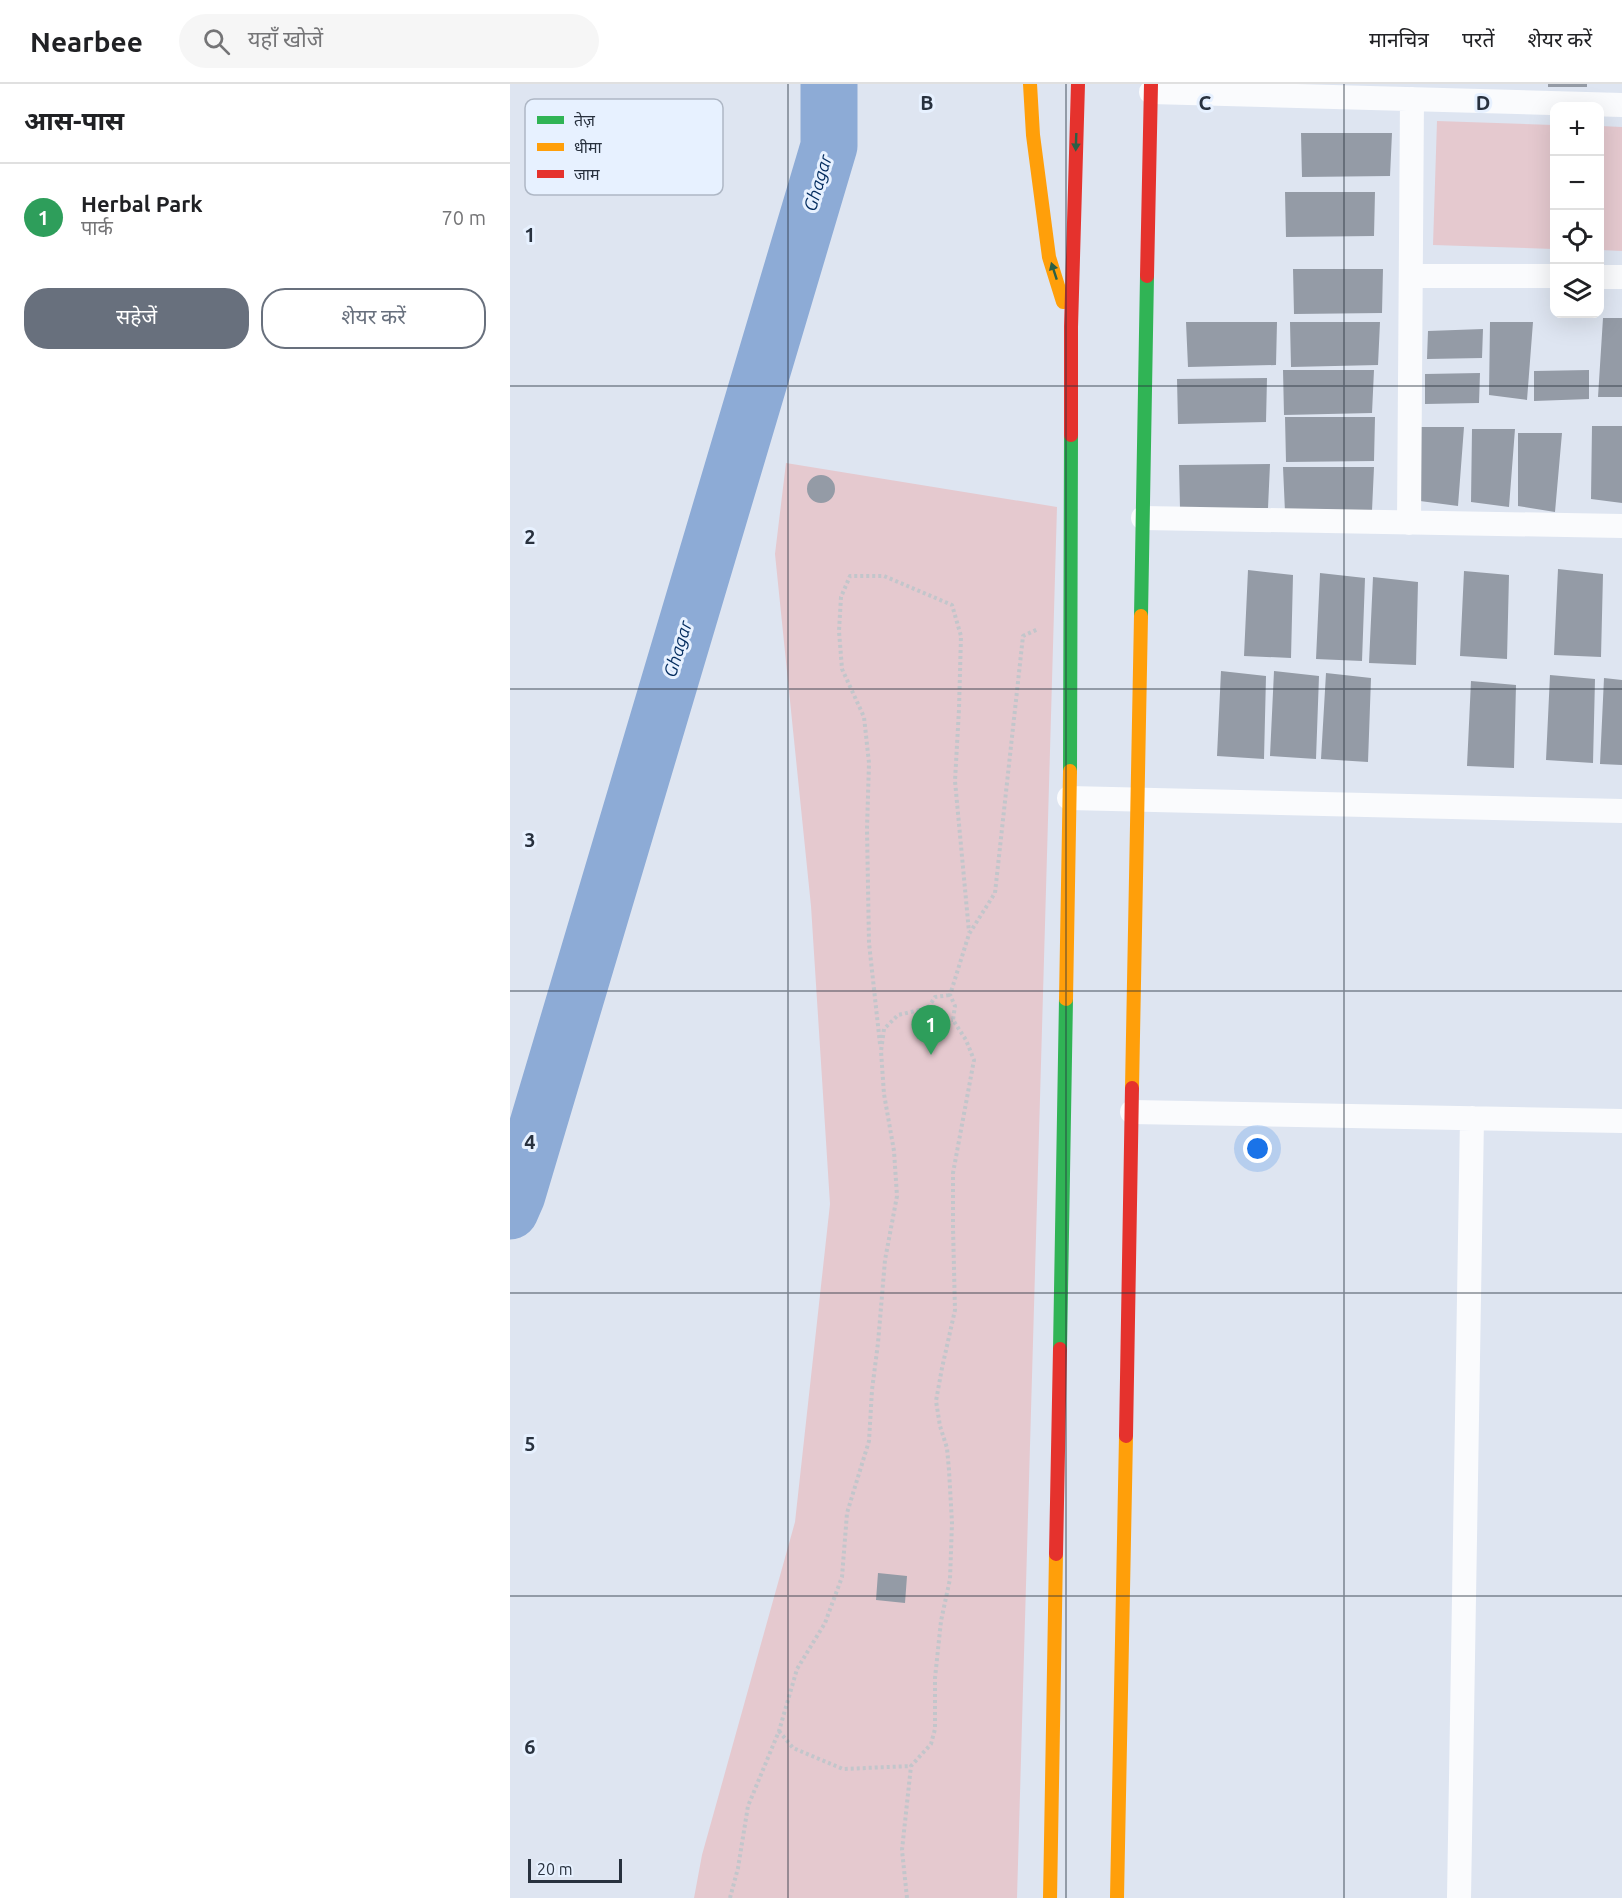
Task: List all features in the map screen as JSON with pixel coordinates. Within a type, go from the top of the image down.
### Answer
[{"type":"street","points":[[1030,84],[1033,135],[1049,257],[1071,327]]},
{"type":"street","points":[[1050,1898],[1070,798],[1071,327],[1078,84]]},
{"type":"street","points":[[1117,1898],[1151,88],[1622,105]]},
{"type":"street","points":[[1409,523],[1413,99]]},
{"type":"street","points":[[1411,276],[1550,276]]},
{"type":"street","points":[[1604,277],[1622,277]]},
{"type":"street","points":[[1143,518],[1622,526]]},
{"type":"street","points":[[1070,798],[1622,811]]},
{"type":"street","points":[[1132,1112],[1622,1121]]},
{"type":"street","points":[[1459,1898],[1472,1118]]},
{"type":"path","points":[[730,1898],[738,1868],[748,1806],[779,1731],[797,1669],[825,1623],[842,1577],[848,1513],[869,1442],[885,1260],[897,1196],[894,1151],[884,1094],[869,943],[867,829],[869,763],[864,717],[842,669],[839,630],[841,597],[850,576],[884,576],[952,605],[961,636],[955,781],[969,934]]},
{"type":"path","points":[[907,1898],[903,1850],[911,1766],[931,1744],[935,1729],[935,1678],[941,1622],[950,1579],[952,1523],[949,1470],[947,1448],[940,1426],[936,1401],[955,1310],[952,1228],[953,1173],[974,1060],[966,1040],[953,1020],[955,1006],[950,995],[969,934],[995,893],[1023,636],[1071,614]]},
{"type":"path","points":[[881,1051],[884,1029],[898,1015],[927,1008],[935,997],[950,995]]},
{"type":"path","points":[[927,1008],[936,1020],[953,1020]]},
{"type":"path","points":[[779,1731],[793,1748],[843,1769],[911,1766]]},
{"type":"shaded area","points":[[1437,121],[1550,125],[1550,249],[1433,245]]},
{"type":"shaded area","points":[[1604,126],[1622,127],[1622,251],[1604,250]]},
{"type":"shaded area","points":[[786,463],[1057,507],[1017,1898],[694,1898],[702,1855],[795,1522],[830,1204],[811,906],[775,554]]},
{"type":"building","points":[[1548,84],[1587,84],[1587,87],[1548,87]]},
{"type":"building","points":[[1301,133],[1392,133],[1390,176],[1302,177]]},
{"type":"building","points":[[1285,192],[1375,192],[1374,236],[1286,237]]},
{"type":"building","points":[[1293,269],[1383,269],[1382,313],[1294,314]]},
{"type":"building","points":[[1603,318],[1622,318],[1622,397],[1598,397]]},
{"type":"building","points":[[1186,322],[1277,322],[1276,365],[1188,367]]},
{"type":"building","points":[[1290,322],[1380,322],[1378,365],[1291,367]]},
{"type":"building","points":[[1490,322],[1533,322],[1527,400],[1489,395]]},
{"type":"building","points":[[1483,329],[1482,358],[1427,359],[1428,331]]},
{"type":"building","points":[[1283,370],[1374,370],[1372,413],[1284,415]]},
{"type":"building","points":[[1589,370],[1589,399],[1534,401],[1534,371]]},
{"type":"building","points":[[1480,373],[1479,403],[1425,404],[1425,374]]},
{"type":"building","points":[[1267,378],[1266,422],[1178,424],[1177,379]]},
{"type":"building","points":[[1285,417],[1375,417],[1374,461],[1286,462]]},
{"type":"building","points":[[1592,426],[1622,426],[1622,503],[1591,499]]},
{"type":"building","points":[[1421,427],[1464,427],[1458,506],[1420,501]]},
{"type":"building","points":[[1472,429],[1515,429],[1509,507],[1471,502]]},
{"type":"building","points":[[1518,433],[1562,433],[1555,512],[1518,506]]},
{"type":"building","points":[[1270,464],[1268,508],[1180,509],[1179,465]]},
{"type":"building","points":[[1283,467],[1374,467],[1372,511],[1285,512]]},
{"type":"building","points":[[821,475],[831,479],[835,489],[831,499],[821,503],[811,499],[807,489],[811,479]]},
{"type":"building","points":[[1558,569],[1603,574],[1601,657],[1554,655]]},
{"type":"building","points":[[1248,570],[1293,575],[1291,658],[1244,656]]},
{"type":"building","points":[[1464,571],[1509,575],[1507,659],[1460,656]]},
{"type":"building","points":[[1320,573],[1365,578],[1362,661],[1316,659]]},
{"type":"building","points":[[1373,577],[1418,582],[1416,665],[1369,663]]},
{"type":"building","points":[[1221,671],[1266,676],[1264,759],[1217,756]]},
{"type":"building","points":[[1274,671],[1319,676],[1316,759],[1270,756]]},
{"type":"building","points":[[1326,673],[1371,678],[1368,762],[1321,759]]},
{"type":"building","points":[[1550,675],[1595,679],[1593,763],[1546,760]]},
{"type":"building","points":[[1604,678],[1622,680],[1622,765],[1600,764]]},
{"type":"building","points":[[1471,681],[1516,685],[1514,768],[1467,766]]},
{"type":"building","points":[[878,1573],[907,1576],[905,1603],[876,1600]]},
{"type":"waterway","name":"Ghagar","points":[[510,1211],[517,1195],[829,146],[829,84]]},
{"type":"traffic: fast","points":[[1141,616],[1147,276]]},
{"type":"traffic: fast","points":[[1070,771],[1071,435]]},
{"type":"traffic: fast","points":[[1060,1349],[1066,999]]},
{"type":"traffic: slow","points":[[1030,84],[1033,135],[1049,257],[1063,302]]},
{"type":"traffic: slow","points":[[1132,1088],[1141,616]]},
{"type":"traffic: slow","points":[[1066,999],[1070,771]]},
{"type":"traffic: slow","points":[[1117,1898],[1126,1436]]},
{"type":"traffic: slow","points":[[1050,1898],[1056,1554]]},
{"type":"traffic: jam","points":[[1071,435],[1071,327],[1078,84]]},
{"type":"traffic: jam","points":[[1147,276],[1151,84]]},
{"type":"traffic: jam","points":[[1126,1436],[1132,1088]]},
{"type":"traffic: jam","points":[[1056,1554],[1060,1349]]},
{"type":"place","name":"Herbal Park","points":[[931,1055]]}]
